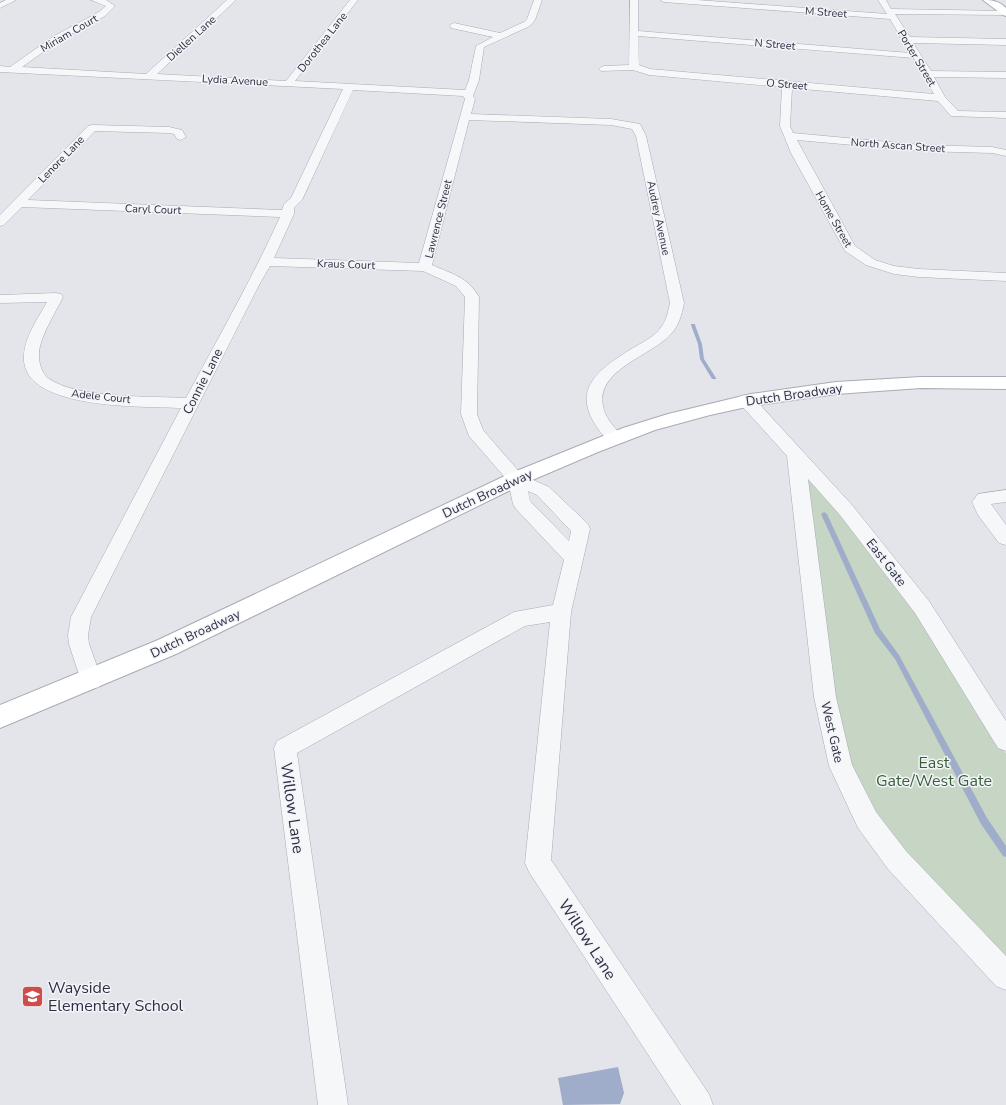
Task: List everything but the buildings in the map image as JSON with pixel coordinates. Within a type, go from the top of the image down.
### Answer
[{"type":"main road","points":[[988,0],[994,2],[1006,13]]},
{"type":"main road","name":"Dutch Broadway","points":[[0,718],[167,647],[516,479],[615,438],[667,420],[746,400],[818,389],[873,384],[926,382],[1006,383]]},
{"type":"street","points":[[0,6],[12,0]]},
{"type":"street","name":"Miriam Court","points":[[12,70],[57,38],[102,14],[111,6],[102,1],[95,0]]},
{"type":"street","name":"Diellen Lane","points":[[149,76],[232,0]]},
{"type":"street","name":"Dorothea Lane","points":[[289,83],[354,0]]},
{"type":"street","name":"Lawrence Street","points":[[516,479],[475,432],[470,420],[472,297],[461,283],[426,267],[431,241],[470,99],[468,96],[474,80],[479,48],[485,43],[521,28],[531,20],[538,0]]},
{"type":"street","points":[[634,0],[634,67]]},
{"type":"street","name":"M Street","points":[[664,0],[891,14],[1006,13]]},
{"type":"street","name":"Porter Street","points":[[882,0],[928,74],[941,98],[955,114],[1006,115]]},
{"type":"street","points":[[454,26],[501,36]]},
{"type":"street","name":"N Street","points":[[634,33],[917,56]]},
{"type":"street","points":[[907,40],[1006,42]]},
{"type":"street","name":"O Street","points":[[604,69],[634,67],[649,72],[941,98]]},
{"type":"street","name":"Lydia Avenue","points":[[0,69],[469,93]]},
{"type":"street","points":[[928,74],[1006,75]]},
{"type":"street","name":"Home Street","points":[[787,84],[785,126],[797,153],[850,248],[857,255],[868,261],[890,269],[910,272],[1006,277]]},
{"type":"street","name":"Connie Lane","points":[[91,680],[79,644],[78,635],[81,617],[191,403],[266,262],[288,214],[288,207],[296,200],[349,87]]},
{"type":"street","name":"Audrey Avenue","points":[[465,117],[611,122],[636,126],[641,136],[677,303],[675,317],[666,331],[649,345],[611,369],[602,377],[597,385],[594,394],[596,412],[615,438]]},
{"type":"street","name":"Lenore Lane","points":[[0,222],[92,128],[169,130],[178,132],[181,137]]},
{"type":"street","name":"North Ascan Street","points":[[790,136],[920,148],[992,150],[1006,152]]},
{"type":"street","name":"Caryl Court","points":[[19,203],[288,214]]},
{"type":"street","name":"Kraus Court","points":[[266,262],[426,267]]},
{"type":"street","name":"Adele Court","points":[[0,299],[56,297],[34,345],[31,355],[32,365],[42,382],[65,392],[93,398],[191,403]]},
{"type":"street","name":"East Gate","points":[[746,400],[846,510],[922,607],[1006,741]]},
{"type":"street","name":"West Gate","points":[[796,456],[825,697],[841,766],[867,820],[897,860],[1006,976]]},
{"type":"street","points":[[516,479],[522,504],[575,559]]},
{"type":"street","name":"Willow Lane","points":[[516,479],[543,491],[581,529],[561,612],[538,863],[698,1105]]},
{"type":"street","points":[[1006,496],[984,499],[981,502],[984,510],[1006,538]]},
{"type":"street","name":"Willow Lane","points":[[333,1105],[285,748],[521,618],[561,612]]},
{"type":"green space","name":"East Gate/West Gate","points":[[803,468],[916,610],[1006,754],[1006,961],[912,863],[877,813],[841,743]]},
{"type":"water","points":[[618,1067],[624,1093],[620,1104],[563,1105],[558,1078]]},
{"type":"waterway","points":[[693,325],[700,344],[702,359],[714,378]]},
{"type":"waterway","points":[[824,514],[877,631],[897,657],[984,821],[1006,853]]},
{"type":"place","name":"Wayside Elementary School","points":[[33,996]]}]
